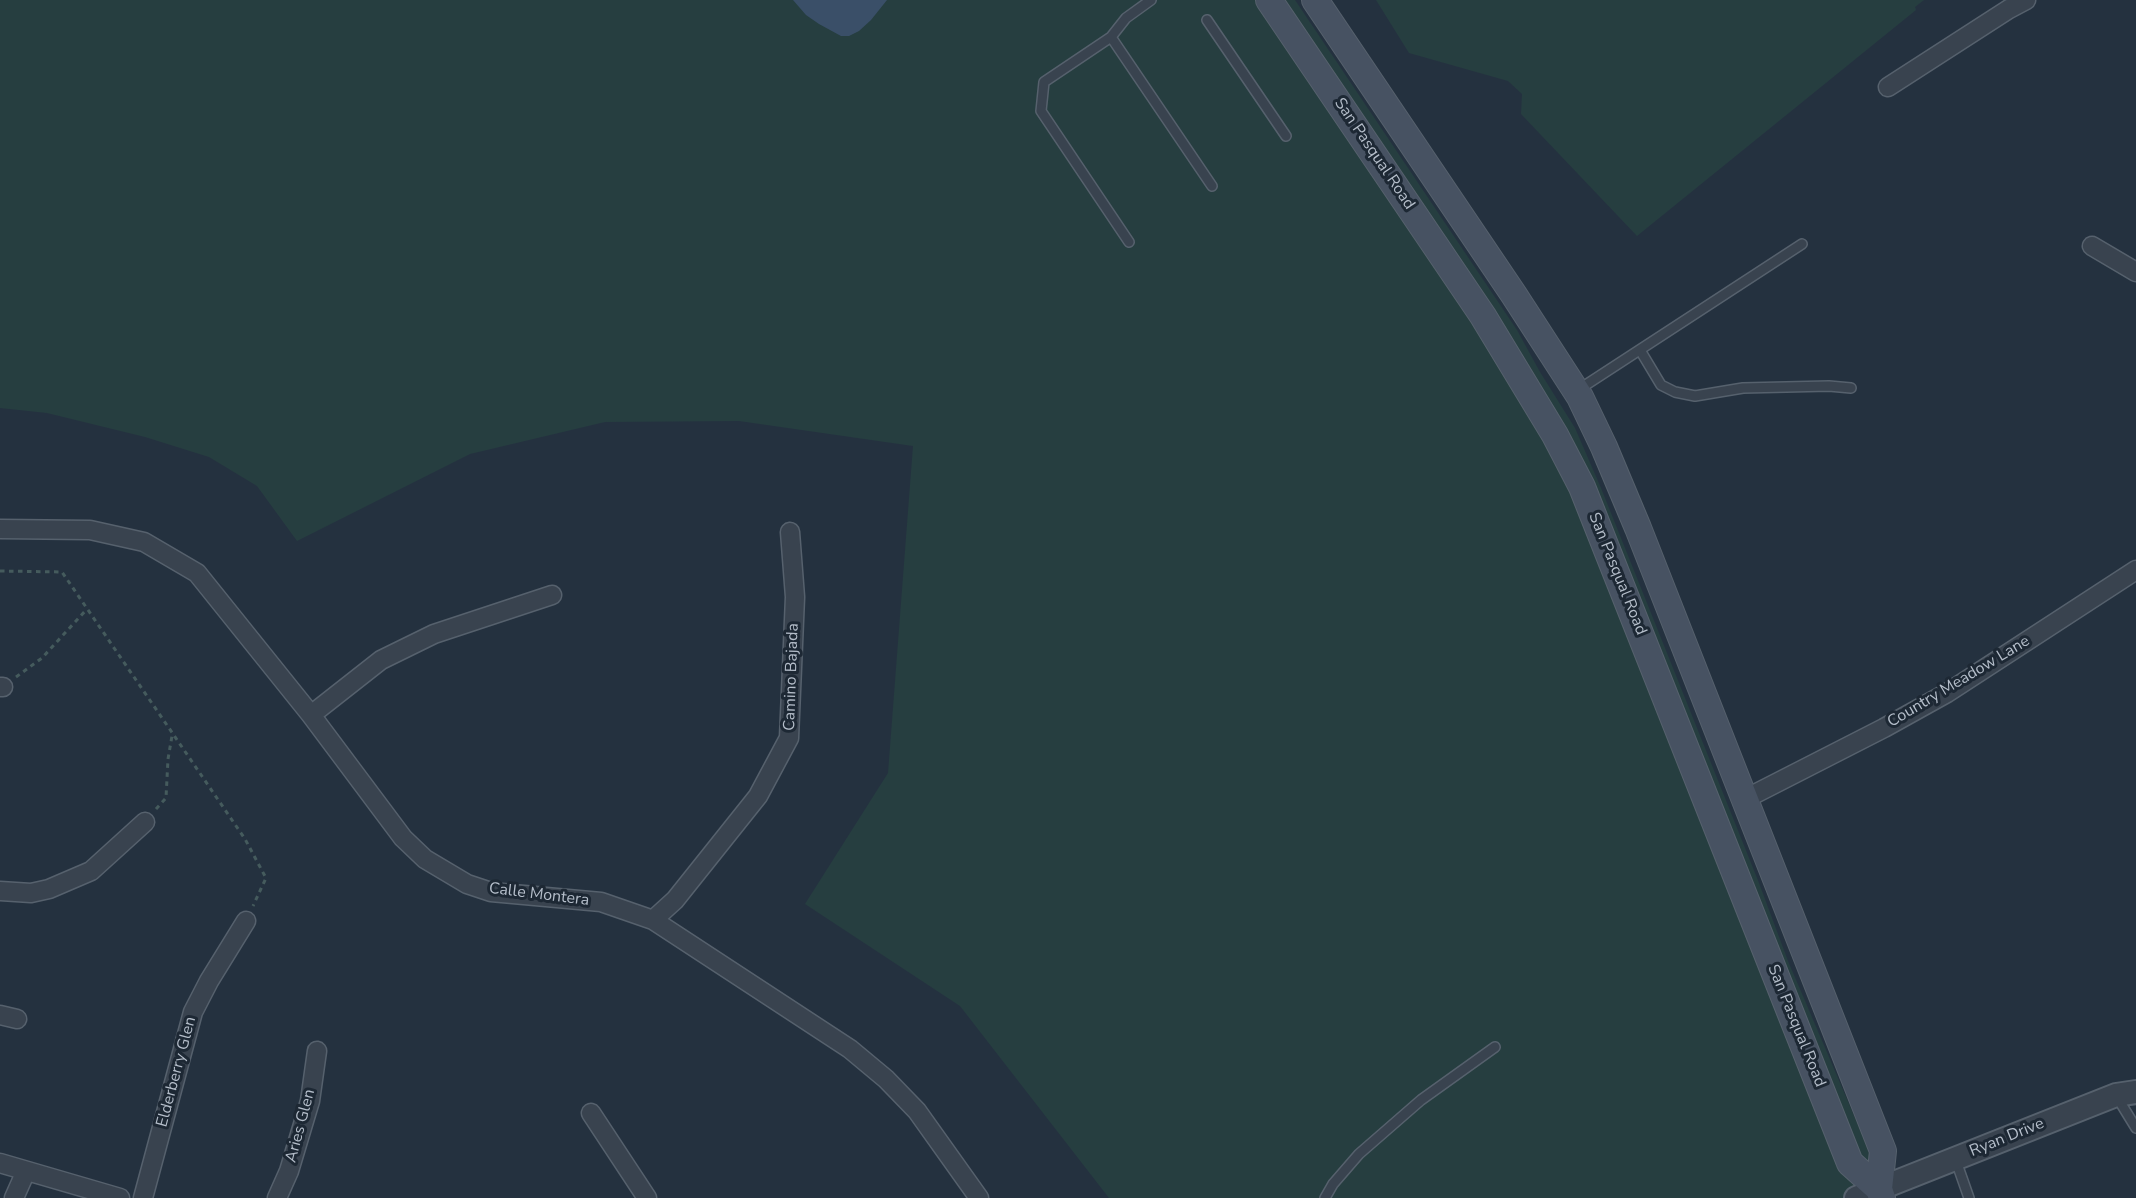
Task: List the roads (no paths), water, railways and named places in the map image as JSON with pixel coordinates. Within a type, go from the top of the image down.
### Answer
[{"type":"main road","name":"San Pasqual Road","points":[[1269,0],[1483,316],[1549,425],[1582,487],[1850,1163],[1872,1195]]},
{"type":"main road","points":[[1315,0],[1514,295],[1576,391],[1604,447],[1883,1151],[1872,1195]]},
{"type":"street","points":[[1888,87],[2026,0]]},
{"type":"street","points":[[2092,246],[2136,272]]},
{"type":"street","name":"Calle Montera","points":[[0,529],[90,530],[144,542],[197,573],[311,715],[403,838],[425,859],[467,884],[491,892],[601,902],[653,920],[850,1049],[886,1079],[917,1111],[979,1198]]},
{"type":"street","name":"Camino Bajada","points":[[653,920],[675,900],[758,796],[789,738],[795,597],[790,532]]},
{"type":"street","name":"Country Meadow Lane","points":[[1745,800],[1947,693],[2136,570]]},
{"type":"street","points":[[311,715],[381,660],[434,634],[552,596]]},
{"type":"street","points":[[0,891],[31,893],[49,889],[91,872],[145,822]]},
{"type":"street","name":"Elderberry Glen","points":[[143,1198],[193,1012],[208,981],[246,921]]},
{"type":"street","name":"Aries Glen","points":[[277,1198],[289,1171],[310,1101],[317,1051]]},
{"type":"street","name":"Ryan Drive","points":[[1872,1195],[1955,1158],[2126,1094]]},
{"type":"street","points":[[591,1113],[647,1198]]},
{"type":"street","points":[[0,1163],[120,1198]]},
{"type":"street","points":[[14,1198],[26,1171]]},
{"type":"lane","points":[[1129,242],[1041,111],[1044,82],[1111,37],[1126,18],[1151,0]]},
{"type":"lane","points":[[1207,20],[1286,136]]},
{"type":"lane","points":[[1111,37],[1212,186]]},
{"type":"lane","points":[[1576,391],[1802,244]]},
{"type":"lane","points":[[1640,350],[1661,385],[1675,392],[1695,396],[1743,388],[1829,386],[1851,388]]},
{"type":"lane","points":[[1325,1198],[1333,1184],[1359,1154],[1421,1100],[1495,1047]]},
{"type":"lane","points":[[2126,1094],[2136,1128]]},
{"type":"lane","points":[[1955,1158],[1969,1198]]},
{"type":"water","points":[[793,0],[887,0],[859,31],[849,36],[841,36],[806,15]]}]
